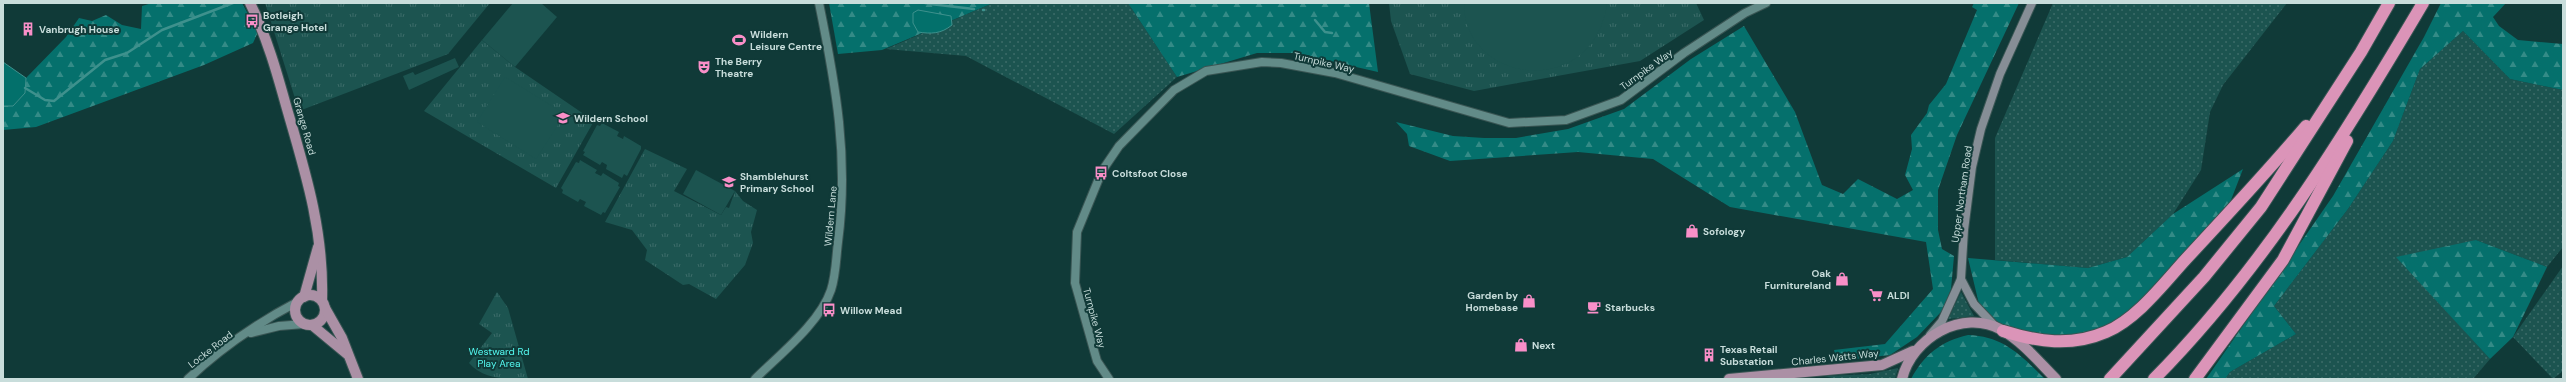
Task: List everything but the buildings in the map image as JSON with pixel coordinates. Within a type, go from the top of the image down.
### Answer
[{"type":"highway","points":[[2110,379],[2159,329],[2261,207],[2339,86],[2389,3]]},
{"type":"highway","points":[[2154,379],[2198,332],[2264,249],[2334,149],[2379,79],[2423,3]]},
{"type":"highway","points":[[2195,379],[2283,260],[2322,191],[2379,79]]},
{"type":"highway","points":[[2000,329],[2028,339],[2054,342],[2081,340],[2107,332],[2142,307],[2264,176],[2339,86]]},
{"type":"main road","name":"Grange Road","points":[[250,3],[259,18]]},
{"type":"main road","name":"Grange Road","points":[[257,3],[259,18],[312,195],[323,266],[323,304]]},
{"type":"main road","name":"Upper Northam Road","points":[[1928,338],[1942,321],[1961,279],[1968,199],[1981,129],[2000,74],[2032,3]]},
{"type":"main road","name":"Grange Road","points":[[301,299],[320,243]]},
{"type":"main road","points":[[1961,279],[1974,304],[2000,329],[2021,344],[2056,379]]},
{"type":"main road","points":[[349,356],[296,313],[301,299],[313,296],[323,304],[342,338],[358,379]]},
{"type":"main road","points":[[308,324],[324,317],[323,304]]},
{"type":"main road","points":[[1902,379],[1915,350],[1928,338],[1949,327],[1981,323],[2000,329]]},
{"type":"main road","name":"Charles Watts Way","points":[[1729,379],[1882,365],[1915,350]]},
{"type":"street","name":"Wildern Lane","points":[[755,379],[806,329],[822,309],[831,290],[836,267],[843,204],[844,165],[832,58],[819,3]]},
{"type":"street","name":"Turnpike Way","points":[[1109,379],[1097,361],[1075,283],[1077,232],[1102,171],[1119,146],[1174,90],[1206,71],[1262,62],[1281,63],[1335,73],[1509,123],[1566,120],[1621,100],[1684,53],[1745,13],[1766,3]]},
{"type":"street","name":"Locke Road","points":[[188,379],[244,335],[274,314],[301,299]]},
{"type":"street","name":"Locke Road","points":[[244,335],[279,326],[308,324]]},
{"type":"green space","points":[[152,3],[242,3],[258,32],[253,43],[204,65],[36,127],[3,130],[3,106],[13,106],[25,93],[26,78],[66,37],[79,18],[92,21],[106,15],[122,25],[141,29],[142,6]]},
{"type":"green space","points":[[265,3],[490,3],[448,54],[299,111]]},
{"type":"green space","points":[[513,3],[541,3],[557,17],[515,67],[482,40]]},
{"type":"green space","points":[[829,3],[993,3],[882,50],[838,54]]},
{"type":"green space","points":[[993,3],[1128,3],[1177,77],[1114,134],[966,56],[886,49]]},
{"type":"green space","points":[[1128,3],[1369,3],[1378,72],[1295,53],[1257,53],[1177,77]]},
{"type":"green space","points":[[1389,3],[1696,3],[1704,20],[1640,61],[1474,91],[1410,74],[1391,21]]},
{"type":"green space","points":[[1464,3],[1607,4],[1597,35],[1579,56],[1555,68],[1530,70],[1505,64],[1484,51],[1469,30]]},
{"type":"green space","points":[[1974,3],[2019,3],[1957,135],[1938,190],[1938,230],[1942,249],[1954,256],[1951,289],[1942,311],[1917,337],[1890,355],[1837,361],[1834,350],[1885,344],[1933,289],[1926,242],[1730,207],[1653,159],[1578,152],[1450,161],[1409,146],[1407,134],[1396,122],[1453,136],[1484,138],[1516,138],[1568,129],[1624,109],[1691,59],[1744,26],[1795,112],[1822,185],[1843,194],[1858,179],[1897,199],[1913,190],[1905,175],[1912,149],[1911,135],[1927,113],[1929,105],[1946,84],[1977,10],[1972,7]]},
{"type":"green space","points":[[2053,3],[2287,3],[2223,85],[2210,112],[2201,170],[2173,214],[2127,257],[2088,268],[1995,260],[1995,138]]},
{"type":"green space","points":[[2441,3],[2506,3],[2493,17],[2499,26],[2518,40],[2563,44],[2563,90],[2510,79],[2463,31],[2420,69],[2393,141],[2348,209],[2274,306],[2296,334],[2230,372],[2225,379],[2206,379],[2333,196],[2424,37]]},
{"type":"green space","points":[[2463,31],[2510,79],[2563,90],[2563,247],[2547,267],[2476,240],[2411,272],[2490,359],[2473,379],[2225,379],[2230,372],[2296,334],[2274,306],[2348,209],[2393,141],[2420,69]]},
{"type":"green space","points":[[482,40],[515,67],[594,121],[556,188],[424,111]]},
{"type":"green space","points":[[455,58],[459,67],[409,90],[403,76],[413,72],[415,75]]},
{"type":"green space","points":[[505,77],[565,114],[536,159],[477,122]]},
{"type":"green space","points":[[602,123],[619,132],[617,136],[623,139],[624,136],[641,146],[641,149],[627,176],[624,174],[622,178],[606,169],[607,165],[602,162],[600,165],[583,155],[585,152],[583,151],[597,125],[600,126]]},
{"type":"green space","points":[[645,149],[687,169],[674,191],[721,215],[726,207],[729,208],[735,191],[743,201],[757,210],[751,232],[753,243],[745,265],[716,299],[689,284],[683,285],[645,260],[647,250],[632,230],[605,222]]},
{"type":"green space","points":[[580,160],[597,170],[595,173],[601,176],[603,173],[619,183],[618,186],[620,187],[605,213],[603,212],[601,215],[584,206],[586,202],[580,199],[578,202],[562,193],[563,190],[561,188],[576,162],[579,163]]},
{"type":"green space","points":[[2243,169],[2224,218],[2142,307],[2081,340],[2003,331],[1979,304],[1968,258],[2088,268],[2127,257],[2173,214]]},
{"type":"green space","points":[[696,170],[735,191],[721,215],[683,194]]},
{"type":"green space","points":[[2476,240],[2547,267],[2513,337],[2490,359],[2396,257]]},
{"type":"green space","points":[[2563,266],[2563,371],[2553,379],[2513,337]]},
{"type":"green space","name":"Westward Rd Play Area","points":[[497,292],[508,308],[528,379],[488,376],[475,369],[469,363],[492,333],[479,324]]},
{"type":"green space","points":[[1961,292],[1974,316],[1948,319]]},
{"type":"green space","points":[[1968,335],[1991,339],[2011,348],[2045,379],[1911,379],[1916,370],[1934,350],[1950,341]]},
{"type":"green space","points":[[1898,368],[1895,379],[1836,379],[1824,376],[1870,374]]},
{"type":"shaded area","points":[[918,10],[951,16],[952,25],[936,33],[918,32],[913,23],[913,13]]},
{"type":"shaded area","points":[[3,62],[26,78],[25,93],[13,106],[3,106]]},
{"type":"waterway","points":[[25,88],[45,100],[54,101],[105,60],[127,53],[162,30],[233,3]]},
{"type":"waterway","points":[[925,3],[931,4]]},
{"type":"waterway","points":[[930,4],[974,9]]},
{"type":"waterway","points":[[1315,20],[1325,32],[1332,33]]},
{"type":"place","name":"Botleigh Grange Hotel","points":[[252,21]]},
{"type":"place","name":"Vanbrugh House","points":[[28,29]]},
{"type":"place","name":"Wildern Leisure Centre","points":[[739,40]]},
{"type":"place","name":"The Berry Theatre","points":[[704,67]]},
{"type":"place","name":"Wildern School","points":[[563,118]]},
{"type":"place","name":"Coltsfoot Close","points":[[1101,173]]},
{"type":"place","name":"Shamblehurst Primary School","points":[[729,182]]},
{"type":"place","name":"Sofology","points":[[1692,231]]},
{"type":"place","name":"Oak Furnitureland","points":[[1842,279]]},
{"type":"place","name":"ALDI","points":[[1876,295]]},
{"type":"place","name":"Garden by Homebase","points":[[1529,301]]},
{"type":"place","name":"Starbucks","points":[[1594,307]]},
{"type":"place","name":"Willow Mead","points":[[829,310]]},
{"type":"place","name":"Next","points":[[1521,345]]},
{"type":"place","name":"Texas Retail Substation","points":[[1709,355]]}]
